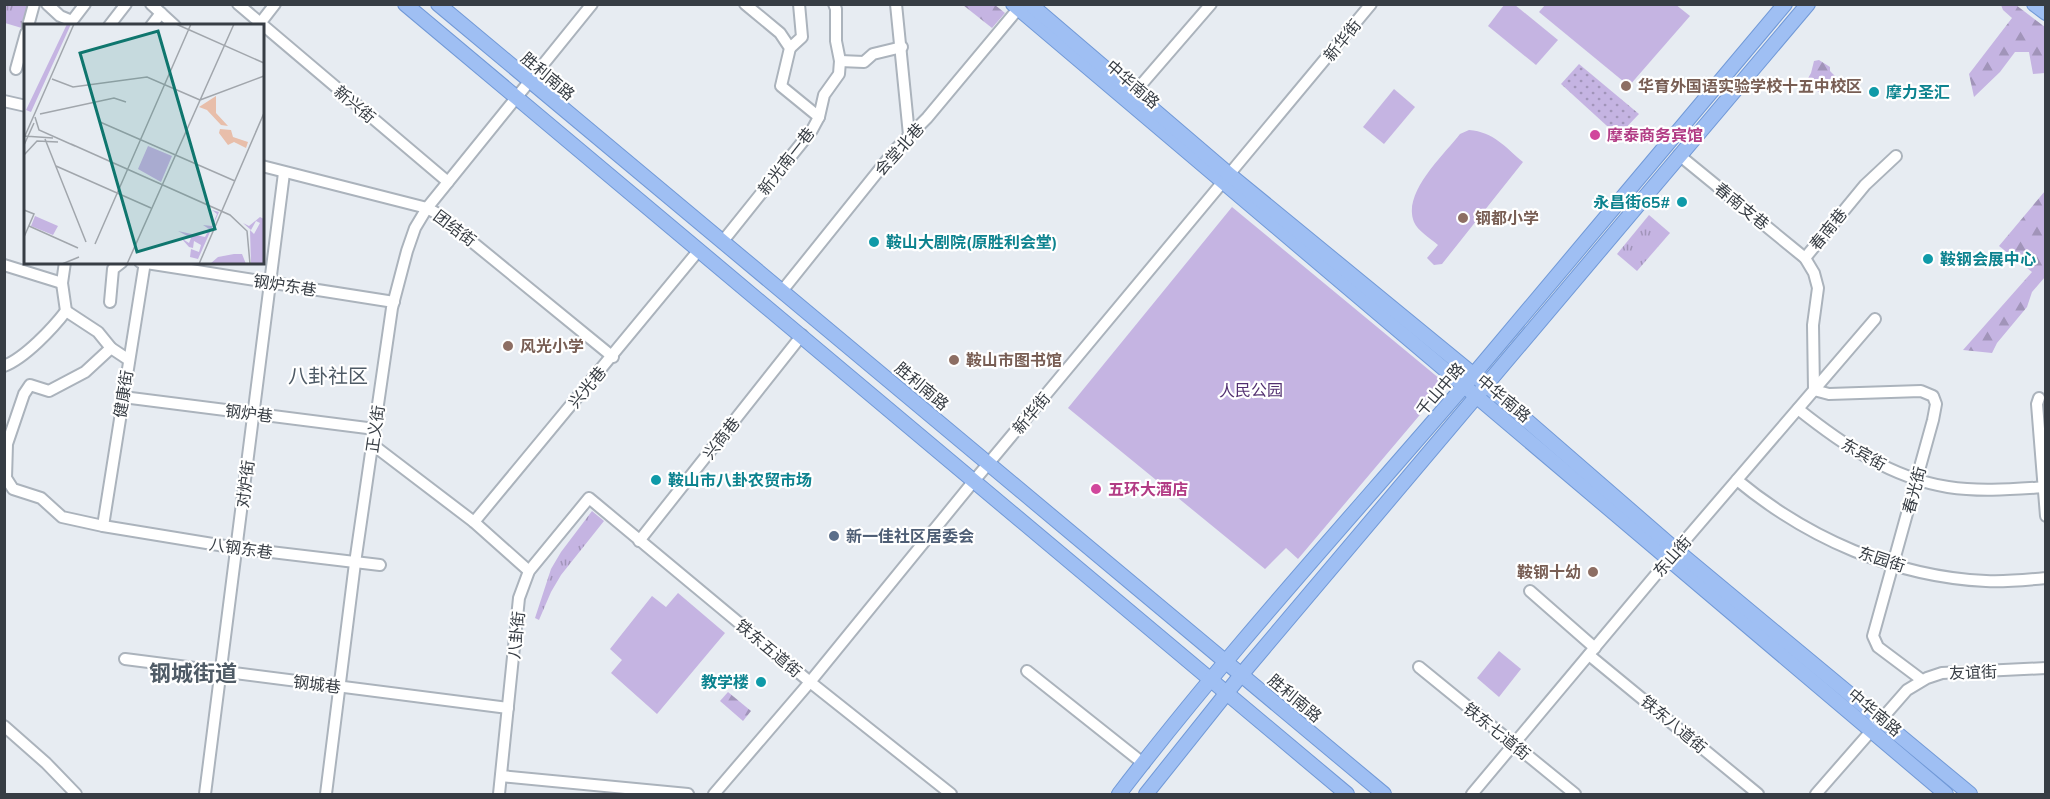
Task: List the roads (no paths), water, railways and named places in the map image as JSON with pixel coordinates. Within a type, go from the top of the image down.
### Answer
[{"type":"main road","points":[[405,4],[802,335],[973,482],[1347,795]]},
{"type":"main road","name":"胜利南路","points":[[438,4],[1384,795]]},
{"type":"main road","name":"千山中路","points":[[1119,795],[1225,662],[1469,380],[1785,4]]},
{"type":"main road","name":"千山中路","points":[[1150,793],[1241,675],[1808,4]]},
{"type":"main road","points":[[2034,4],[2046,13]]},
{"type":"main road","points":[[1020,6],[1134,93],[1227,179],[1469,380],[1672,555],[1881,719],[1970,795]]},
{"type":"main road","name":"中华南路","points":[[1020,6],[1227,179]]},
{"type":"main road","name":"中华南路","points":[[1672,555],[1946,795]]},
{"type":"street","points":[[28,24],[33,4]]},
{"type":"street","points":[[47,4],[60,16],[72,21],[85,4]]},
{"type":"street","points":[[111,24],[126,4]]},
{"type":"street","points":[[151,4],[173,24]]},
{"type":"street","name":"新兴街","points":[[238,4],[259,24]]},
{"type":"street","points":[[259,24],[275,4]]},
{"type":"street","points":[[745,4],[780,33],[790,48]]},
{"type":"street","points":[[799,4],[802,37],[790,48],[781,86],[819,117]]},
{"type":"street","name":"新光南一巷","points":[[723,242],[812,130],[819,117],[824,95],[839,74],[840,61],[836,41],[834,4]]},
{"type":"street","points":[[896,4],[909,135]]},
{"type":"street","points":[[1134,93],[1211,4]]},
{"type":"street","name":"新华街","points":[[714,795],[1371,4]]},
{"type":"street","name":"正义街","points":[[326,795],[355,563],[394,302],[407,251],[415,228],[427,208],[591,5]]},
{"type":"street","name":"会堂北巷","points":[[782,291],[896,149],[927,118],[1020,6]]},
{"type":"street","points":[[153,24],[161,13]]},
{"type":"street","name":"新兴街","points":[[264,28],[448,182]]},
{"type":"street","points":[[15,69],[24,40]]},
{"type":"street","points":[[840,61],[864,62],[873,54],[902,47]]},
{"type":"street","points":[[4,100],[24,105]]},
{"type":"street","name":"春南支巷","points":[[1679,155],[1805,258]]},
{"type":"street","name":"春南巷","points":[[1814,390],[1813,325],[1818,288],[1814,273],[1805,258],[1865,184],[1896,156]]},
{"type":"street","name":"团结街","points":[[264,167],[427,208],[449,221],[613,357]]},
{"type":"street","name":"对炉街","points":[[205,795],[284,173]]},
{"type":"street","name":"兴光巷","points":[[474,522],[613,357],[699,250]]},
{"type":"street","points":[[4,366],[16,360],[52,329],[66,311],[62,283],[65,264]]},
{"type":"street","points":[[110,302],[113,269],[119,264]]},
{"type":"street","name":"健康街","points":[[103,526],[143,264]]},
{"type":"street","name":"钢炉东巷","points":[[150,264],[394,302]]},
{"type":"street","points":[[4,265],[62,283]]},
{"type":"street","points":[[66,311],[98,332],[111,348],[129,360]]},
{"type":"street","name":"东山街","points":[[1472,795],[1672,555],[1875,319]]},
{"type":"street","name":"兴商巷","points":[[639,541],[802,335]]},
{"type":"street","name":"八钢东巷","points":[[111,348],[85,372],[49,391],[30,385],[24,394],[7,444],[6,478],[13,489],[41,498],[62,517],[103,526],[237,548],[380,565]]},
{"type":"street","name":"春光街","points":[[1814,390],[1829,394],[1921,391],[1933,396],[1936,404],[1873,636],[1878,647],[1922,680]]},
{"type":"street","name":"钢炉巷","points":[[123,397],[375,429]]},
{"type":"street","points":[[2039,398],[2037,404],[2046,516]]},
{"type":"street","name":"东宾街","points":[[1798,409],[1828,434],[1863,455],[1917,479],[1959,488],[2044,487]]},
{"type":"street","points":[[373,445],[474,522],[529,571]]},
{"type":"street","name":"东园街","points":[[1737,480],[1780,513],[1815,533],[1894,565],[1946,577],[1987,581],[2046,578]]},
{"type":"street","name":"铁东五道街","points":[[589,498],[810,682],[951,795]]},
{"type":"street","name":"八卦街","points":[[499,795],[519,598],[529,571],[589,498]]},
{"type":"street","name":"铁东八道街","points":[[1530,591],[1592,651],[1758,795]]},
{"type":"street","name":"钢城巷","points":[[125,659],[508,708]]},
{"type":"street","name":"铁东七道街","points":[[1419,667],[1575,795]]},
{"type":"street","name":"友谊街","points":[[1816,795],[1907,690],[1922,680],[1942,673],[2046,668]]},
{"type":"street","points":[[1027,671],[1144,764]]},
{"type":"street","points":[[4,726],[46,763],[76,795]]},
{"type":"street","points":[[501,776],[688,795]]},
{"type":"place","name":"华育外国语实验学校十五中校区","points":[[1626,86]]},
{"type":"place","name":"摩力圣汇","points":[[1874,92]]},
{"type":"place","name":"摩泰商务宾馆","points":[[1595,135]]},
{"type":"place","name":"永昌街65#","points":[[1682,202]]},
{"type":"place","name":"钢都小学","points":[[1463,218]]},
{"type":"place","name":"鞍山大剧院(原胜利会堂)","points":[[874,242]]},
{"type":"place","name":"鞍钢会展中心","points":[[1928,259]]},
{"type":"place","name":"风光小学","points":[[508,346]]},
{"type":"place","name":"鞍山市图书馆","points":[[954,360]]},
{"type":"place","name":"鞍山市八卦农贸市场","points":[[656,480]]},
{"type":"place","name":"五环大酒店","points":[[1096,489]]},
{"type":"place","name":"新一佳社区居委会","points":[[834,536]]},
{"type":"place","name":"鞍钢十幼","points":[[1593,572]]},
{"type":"place","name":"教学楼","points":[[761,682]]},
{"type":"district","name":"八卦社区","points":[[328,376]]},
{"type":"district","name":"钢城街道","points":[[193,673]]},
{"type":"park label","name":"人民公园","points":[[1251,390]]}]
